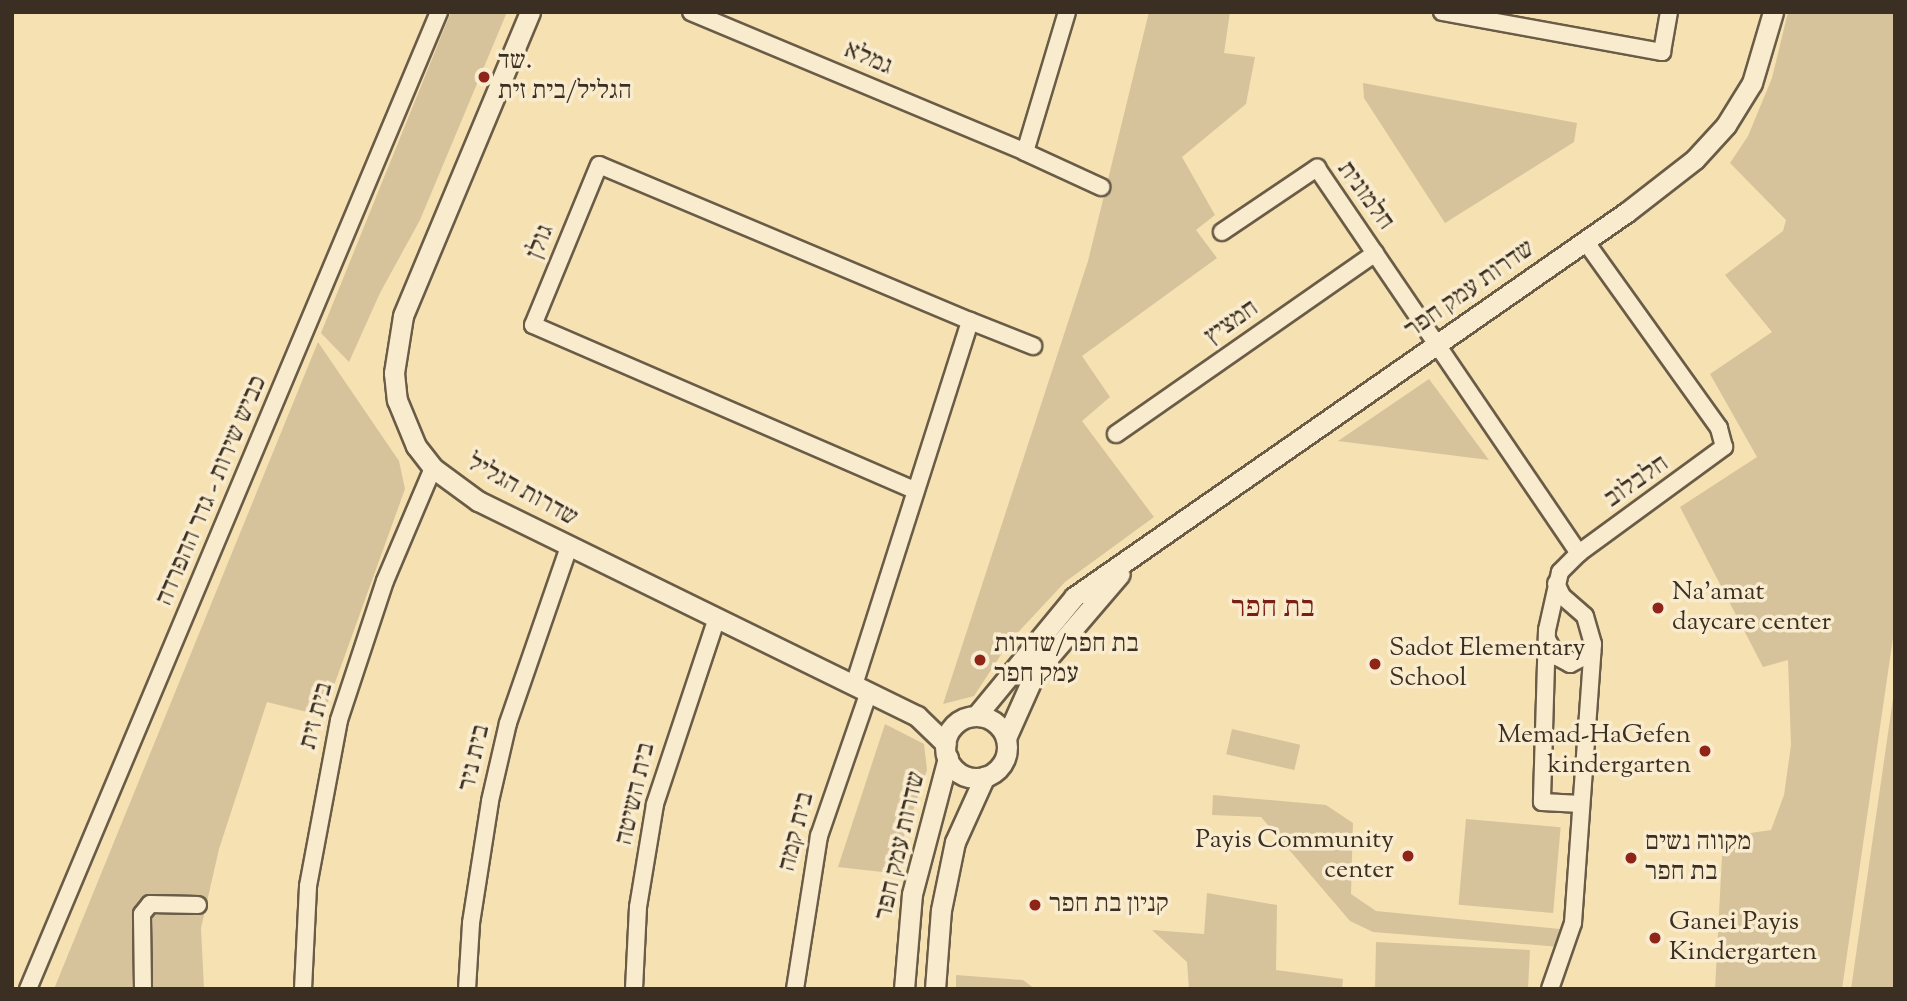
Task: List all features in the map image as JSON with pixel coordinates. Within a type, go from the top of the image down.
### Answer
[{"type":"street","name":"כביש שירות - גדר ההפרדה","points":[[28,989],[439,12]]},
{"type":"street","name":"שדרות הגליל","points":[[530,12],[413,290],[397,340],[397,400],[416,446],[433,468],[478,501],[569,547],[918,716],[967,719]]},
{"type":"street","name":"גמלא","points":[[691,12],[1025,152],[1101,187]]},
{"type":"street","points":[[1025,152],[1067,12]]},
{"type":"street","points":[[1442,12],[1662,52],[1669,12]]},
{"type":"street","name":"שדרות עמק חפר","points":[[967,719],[1060,610],[1093,582],[1133,559],[1586,242],[1685,168],[1726,125],[1752,83],[1773,12]]},
{"type":"street","name":"גולן","points":[[914,490],[533,325],[599,165],[1034,346]]},
{"type":"street","name":"חלמונית","points":[[1222,232],[1317,168],[1437,344]]},
{"type":"street","name":"חלבלוב","points":[[1579,553],[1724,447],[1719,428],[1586,242]]},
{"type":"street","name":"חמציץ","points":[[1116,434],[1375,253]]},
{"type":"street","points":[[861,689],[914,490],[970,321]]},
{"type":"street","points":[[1437,344],[1579,553],[1568,561],[1556,583],[1549,617],[1542,802],[1581,804]]},
{"type":"street","name":"בית זית","points":[[303,989],[308,886],[339,720],[385,582],[433,468]]},
{"type":"street","name":"בית ניר","points":[[467,989],[479,859],[493,788],[533,643],[569,547]]},
{"type":"street","name":"שדרות עמק חפר","points":[[1006,738],[1035,673],[1133,559]]},
{"type":"street","points":[[1550,989],[1571,936],[1592,653],[1585,616],[1562,596],[1556,583]]},
{"type":"street","points":[[1549,617],[1561,609],[1585,616]]},
{"type":"street","name":"בית השיטה","points":[[634,989],[638,907],[655,804],[717,618]]},
{"type":"street","points":[[1547,639],[1564,662],[1578,663],[1592,653]]},
{"type":"street","name":"בית קמה","points":[[795,989],[819,836],[861,689]]},
{"type":"street","name":"שדרות הגליל","points":[[918,716],[947,751]]},
{"type":"street","points":[[967,719],[994,722],[1006,738],[1005,758],[985,776],[960,772],[947,751],[967,719]]},
{"type":"street","name":"שדרות עמק חפר","points":[[904,989],[912,894],[947,751]]},
{"type":"street","name":"שדרות עמק חפר","points":[[935,989],[941,910],[955,842],[985,776]]},
{"type":"street","points":[[143,989],[142,914],[150,904],[198,905]]},
{"type":"shaded area","points":[[451,12],[507,12],[420,220],[380,293],[349,362],[321,333]]},
{"type":"shaded area","points":[[1149,12],[1230,12],[1224,53],[1255,57],[1246,104],[1182,157],[1215,215],[1196,230],[1217,258],[1082,356],[1110,397],[1082,421],[1154,517],[1065,582],[1010,641],[974,696],[943,704],[1088,261]]},
{"type":"shaded area","points":[[1788,12],[1895,12],[1895,624],[1842,989],[1715,989],[1723,837],[1771,830],[1784,795],[1791,745],[1788,660],[1763,667],[1680,507],[1757,457],[1710,374],[1772,332],[1725,275],[1783,231],[1786,220],[1730,163],[1748,136],[1772,78]]},
{"type":"shaded area","points":[[1363,83],[1577,123],[1574,142],[1445,223],[1364,98]]},
{"type":"shaded area","points":[[318,342],[399,461],[405,489],[323,716],[267,702],[219,849],[201,928],[204,989],[54,989]]},
{"type":"shaded area","points":[[1429,379],[1489,460],[1338,441]]},
{"type":"shaded area","points":[[1895,685],[1895,989],[1851,989]]},
{"type":"shaded area","points":[[885,724],[924,744],[927,770],[891,873],[838,867]]},
{"type":"shaded area","points":[[1232,729],[1300,745],[1294,770],[1226,754]]},
{"type":"shaded area","points":[[1213,795],[1326,805],[1353,823],[1351,894],[1376,911],[1560,929],[1560,947],[1373,932],[1350,921],[1261,817],[1212,815]]},
{"type":"shaded area","points":[[1466,819],[1561,827],[1553,913],[1459,905]]},
{"type":"shaded area","points":[[1207,893],[1277,905],[1276,970],[1343,979],[1342,989],[1189,989],[1187,962],[1152,930],[1204,934]]},
{"type":"shaded area","points":[[1376,942],[1530,950],[1528,989],[1375,989]]},
{"type":"shaded area","points":[[956,975],[1023,980],[1035,989],[956,989]]},
{"type":"place","name":"שד. הגליל/בית זית","points":[[484,77]]},
{"type":"place","name":"Na'amat daycare center","points":[[1658,608]]},
{"type":"place","name":"בת חפר/שדרות עמק חפר","points":[[980,660]]},
{"type":"place","name":"Sadot Elementary School","points":[[1375,664]]},
{"type":"place","name":"Memad-HaGefen kindergarten","points":[[1705,751]]},
{"type":"place","name":"Payis Community center","points":[[1408,856]]},
{"type":"place","name":"מקווה נשים בת חפר","points":[[1631,858]]},
{"type":"place","name":"קניון בת חפר","points":[[1035,905]]},
{"type":"place","name":"Ganei Payis Kindergarten","points":[[1655,938]]},
{"type":"district","name":"בת חפר","points":[[1273,609]]}]
